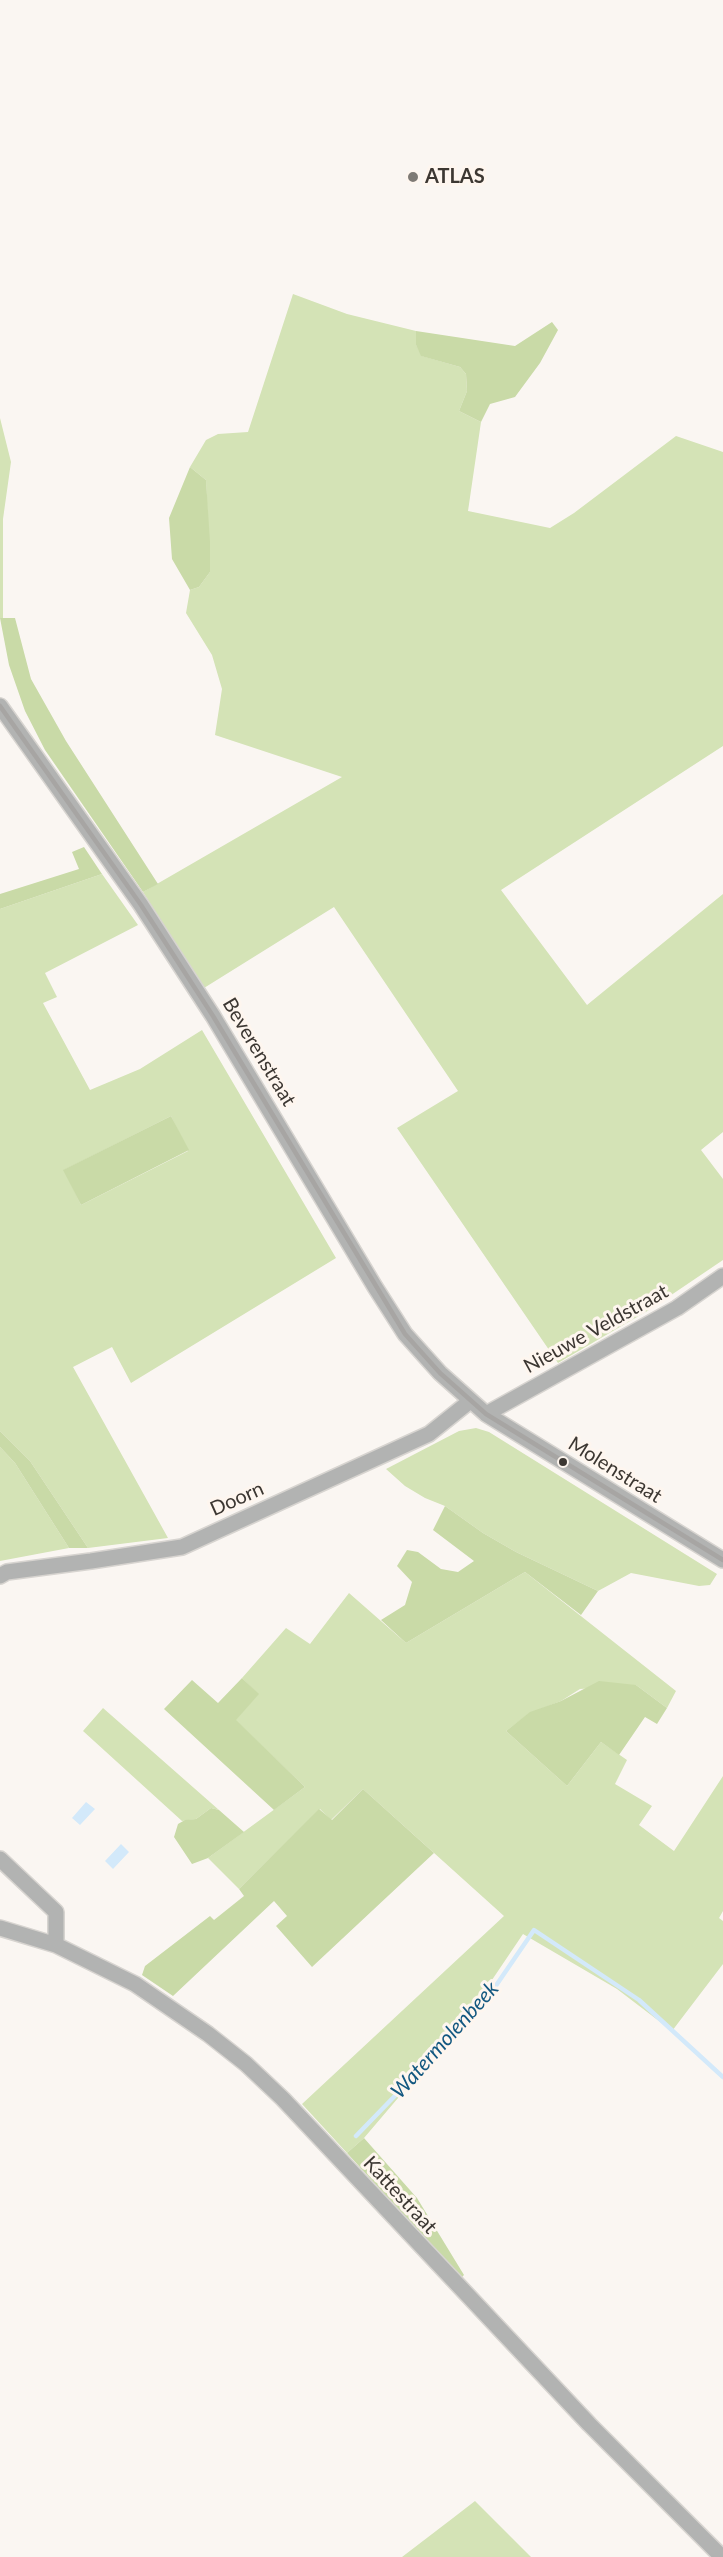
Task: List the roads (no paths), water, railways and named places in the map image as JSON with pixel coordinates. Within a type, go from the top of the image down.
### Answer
[{"type":"street","name":"Beverenstraat","points":[[0,706],[141,905],[213,1016],[405,1334],[469,1402],[486,1414]]},
{"type":"street","name":"Nieuwe Veldstraat","points":[[486,1414],[677,1308],[723,1276]]},
{"type":"street","name":"Doorn","points":[[0,1575],[7,1572],[91,1562],[182,1546],[429,1434],[469,1402]]},
{"type":"street","name":"Molenstraat","points":[[486,1414],[723,1560]]},
{"type":"street","points":[[0,1859],[56,1912],[56,1945]]},
{"type":"street","name":"Kattestraat","points":[[0,1928],[56,1945],[135,1984],[208,2034],[246,2064],[283,2099],[573,2408],[722,2557]]},
{"type":"water","points":[[86,1802],[95,1809],[80,1825],[72,1818]]},
{"type":"water","points":[[121,1844],[129,1852],[113,1869],[105,1861]]},
{"type":"waterway","name":"Watermolenbeek","points":[[356,2136],[482,2006],[534,1930],[639,2000],[723,2077]]},
{"type":"place","name":"ATLAS","points":[[413,177]]}]
